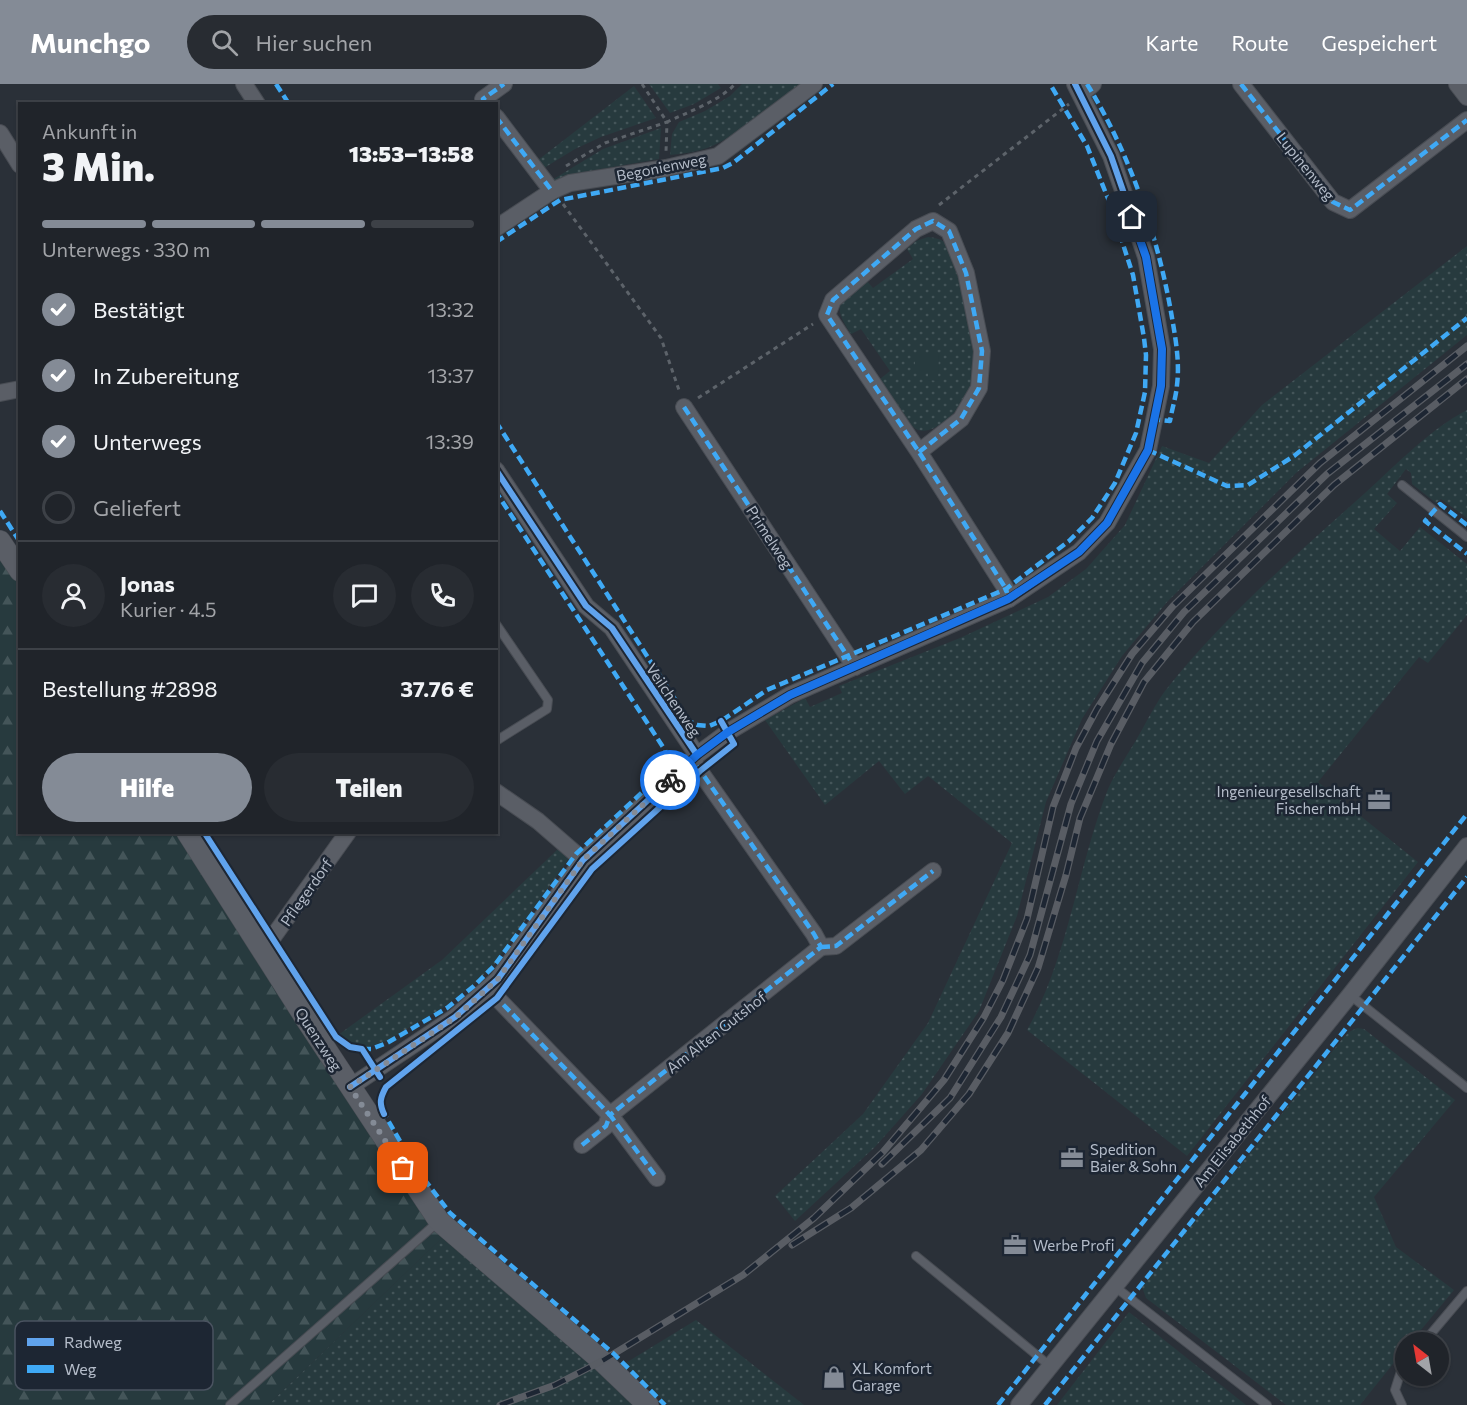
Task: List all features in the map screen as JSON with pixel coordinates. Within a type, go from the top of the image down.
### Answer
[{"type":"street","points":[[244,84],[256,102]]},
{"type":"street","points":[[485,102],[483,99],[504,84]]},
{"type":"street","name":"Begonienweg","points":[[498,226],[547,185],[666,168],[718,156],[814,84]]},
{"type":"street","name":"Lupinenweg","points":[[1241,84],[1333,202],[1350,210],[1467,120]]},
{"type":"street","points":[[1456,84],[1467,98]]},
{"type":"street","points":[[821,947],[694,758],[728,732],[790,695],[1008,599],[1079,552],[1107,523],[1148,450],[1161,386],[1162,349],[1146,257],[1111,156],[1083,87]]},
{"type":"street","points":[[498,120],[547,185]]},
{"type":"street","points":[[0,133],[18,162]]},
{"type":"street","points":[[919,452],[961,419],[979,388],[982,351],[966,273],[949,231],[933,221],[916,229],[832,300],[827,315],[919,452],[1006,589],[1008,599]]},
{"type":"street","points":[[0,393],[18,389]]},
{"type":"street","name":"Primelweg","points":[[684,407],[855,667]]},
{"type":"street","name":"Veilchenweg","points":[[350,1087],[456,1017],[498,979],[583,860],[694,758],[612,628],[586,606],[498,473]]},
{"type":"street","points":[[0,541],[18,568]]},
{"type":"street","points":[[498,793],[538,821],[583,860]]},
{"type":"street","name":"Quenzweg","points":[[188,834],[350,1087],[440,1221],[602,1361],[648,1405]]},
{"type":"street","name":"Pflegerdorf","points":[[263,951],[347,834]]},
{"type":"street","name":"Am Elisabethhof","points":[[1019,1405],[1350,995],[1467,846]]},
{"type":"street","name":"Am Alten Gutshof","points":[[582,1145],[606,1126],[610,1115],[821,947],[836,946],[933,871]]},
{"type":"street","points":[[487,989],[610,1115],[657,1178]]},
{"type":"lane","points":[[1402,485],[1467,537]]},
{"type":"lane","points":[[498,627],[548,700],[547,709],[498,740]]},
{"type":"lane","points":[[1350,995],[1467,1088]]},
{"type":"lane","points":[[230,1405],[440,1221]]},
{"type":"lane","points":[[916,1256],[1050,1366]]},
{"type":"lane","points":[[1113,1286],[1268,1405]]},
{"type":"lane","points":[[1432,1332],[1467,1291]]},
{"type":"lane","points":[[1396,1386],[1395,1390],[1402,1405]]},
{"type":"path","points":[[642,84],[667,122],[666,168]]},
{"type":"path","points":[[735,84],[731,89],[710,101],[667,122],[605,143],[547,185],[660,338],[684,407],[827,315]]},
{"type":"path","points":[[933,221],[940,205],[1083,87]]},
{"type":"green space","points":[[649,84],[718,84],[721,88],[694,104],[670,113]]},
{"type":"green space","points":[[742,84],[801,84],[756,119],[718,143],[698,151],[670,155],[672,134],[679,122],[705,111],[730,96]]},
{"type":"green space","points":[[634,86],[656,118],[601,137],[575,149],[544,168],[538,160]]},
{"type":"green space","points":[[661,128],[659,159],[572,174],[554,182],[552,180],[603,149]]},
{"type":"green space","points":[[928,237],[942,240],[950,251],[970,321],[974,362],[972,382],[958,408],[938,426],[921,431],[909,422],[880,379],[890,371],[861,329],[851,334],[840,309],[841,303],[867,281],[873,288],[913,259],[907,249],[916,241]]},
{"type":"green space","points":[[1467,246],[1467,335],[1296,473],[1167,602],[1122,656],[1082,719],[1046,802],[1017,916],[979,1011],[922,1094],[875,1147],[795,1221],[775,1196],[863,1114],[928,1023],[1012,843],[928,776],[905,794],[879,761],[825,805],[765,720],[805,698],[810,707],[842,693],[839,686],[960,638],[1048,597],[1086,569],[1125,525],[1162,446],[1209,463],[1262,405]]},
{"type":"green space","points":[[915,353],[939,353],[938,381],[928,380],[928,372],[915,372]]},
{"type":"green space","points":[[1467,410],[1467,518],[1441,499],[1436,503],[1412,484],[1411,473],[1406,469],[1387,494],[1397,503],[1374,529],[1400,551],[1420,527],[1467,564],[1467,615],[1428,663],[1419,657],[1318,782],[1418,862],[1187,1156],[1027,1030],[1053,972],[1097,819],[1108,789],[1165,691],[1211,637],[1414,448],[1440,427]]},
{"type":"green space","points":[[0,556],[18,584],[18,834],[179,834],[445,1235],[268,1405],[0,1405]]},
{"type":"green space","points":[[558,849],[570,857],[493,966],[474,984],[441,1009],[386,1041],[368,1047],[350,1044],[338,1035],[442,960]]},
{"type":"green space","points":[[1357,1028],[1364,1029],[1455,1100],[1374,1197],[1396,1247],[1454,1290],[1419,1332],[1395,1332],[1395,1361],[1360,1405],[1286,1405],[1146,1298],[1142,1287],[1349,1032]]},
{"type":"green space","points":[[445,1235],[634,1402],[631,1405],[268,1405]]},
{"type":"green space","points":[[1129,1312],[1246,1405],[1057,1405]]},
{"type":"green space","points":[[696,1320],[804,1405],[668,1405],[624,1364]]},
{"type":"railway","points":[[500,1405],[555,1385],[602,1361],[743,1275],[814,1218],[883,1152],[944,1080],[984,1017],[1003,980],[1027,919],[1053,807],[1076,748],[1097,709],[1132,654],[1173,606],[1320,463],[1467,346]]},
{"type":"railway","points":[[882,1164],[950,1098],[1001,1017],[1030,955],[1071,804],[1097,741],[1142,663],[1184,612],[1327,474],[1467,364]]},
{"type":"railway","points":[[792,1245],[851,1208],[921,1150],[969,1094],[1008,1033],[1038,968],[1066,875],[1080,818],[1111,744],[1144,682],[1193,622],[1334,485],[1467,379]]},
{"type":"marked path","points":[[276,84],[288,102]]},
{"type":"marked path","points":[[485,102],[483,99],[504,84]]},
{"type":"marked path","points":[[498,241],[560,200],[723,168],[733,163],[833,84]]},
{"type":"marked path","points":[[498,425],[689,721],[697,725],[709,726],[721,721],[767,690],[1006,589],[1069,541],[1092,518],[1115,483],[1136,433],[1145,392],[1146,355],[1133,275],[1109,201],[1087,146],[1050,84]]},
{"type":"marked path","points":[[1087,84],[1116,137],[1140,194],[1158,253],[1171,312],[1177,357],[1176,394],[1170,421],[1151,419]]},
{"type":"marked path","points":[[1241,84],[1333,202],[1350,210],[1467,120]]},
{"type":"marked path","points":[[498,120],[552,191]]},
{"type":"marked path","points":[[919,452],[961,419],[979,388],[982,351],[966,273],[949,231],[933,221],[916,229],[833,300],[827,315],[919,452],[1007,593]]},
{"type":"marked path","points":[[1148,450],[1227,486],[1248,485],[1294,456],[1467,318]]},
{"type":"marked path","points":[[684,407],[850,660]]},
{"type":"marked path","points":[[362,1049],[371,1049],[387,1043],[447,1008],[474,986],[494,966],[576,854],[666,770],[668,763],[665,750],[498,495]]},
{"type":"marked path","points":[[1467,525],[1440,504],[1425,521],[1467,554]]},
{"type":"marked path","points":[[0,511],[18,539]]},
{"type":"marked path","points":[[494,995],[610,1115],[821,947],[697,766]]},
{"type":"marked path","points":[[998,1405],[1467,814]]},
{"type":"marked path","points":[[821,947],[836,946],[933,871]]},
{"type":"marked path","points":[[1045,1405],[1467,877]]},
{"type":"marked path","points":[[382,1110],[415,1167],[450,1213],[614,1354],[665,1405]]},
{"type":"marked path","points":[[582,1145],[606,1126],[610,1115],[657,1178]]},
{"type":"cycle path","points":[[350,1087],[455,1017],[498,979],[583,860],[697,755],[728,732],[790,695],[1009,599],[1079,552],[1107,523],[1148,450],[1161,386],[1162,349],[1146,257],[1111,156],[1075,84]]},
{"type":"cycle path","points":[[498,473],[586,606],[612,628],[697,755]]},
{"type":"cycle path","points":[[384,1114],[381,1100],[386,1087],[497,998],[592,869],[700,771],[734,744],[721,721]]},
{"type":"cycle path","points":[[205,834],[336,1037],[350,1047],[362,1049],[380,1077]]},
{"type":"way so far","points":[[403,1168],[350,1087],[456,1017],[498,979],[583,860],[670,780]]},
{"type":"place","name":"Ingenieurgesellschaft Fischer mbH","points":[[1379,800]]},
{"type":"place","name":"Spedition Baier & Sohn","points":[[1072,1158]]},
{"type":"place","name":"Werbe Profi","points":[[1015,1245]]},
{"type":"place","name":"XL Komfort Garage","points":[[834,1377]]},
{"type":"route","points":[[670,780],[697,755],[728,732],[790,695],[1008,599],[1079,552],[1107,523],[1148,450],[1161,386],[1162,349],[1146,257],[1132,217]]}]
